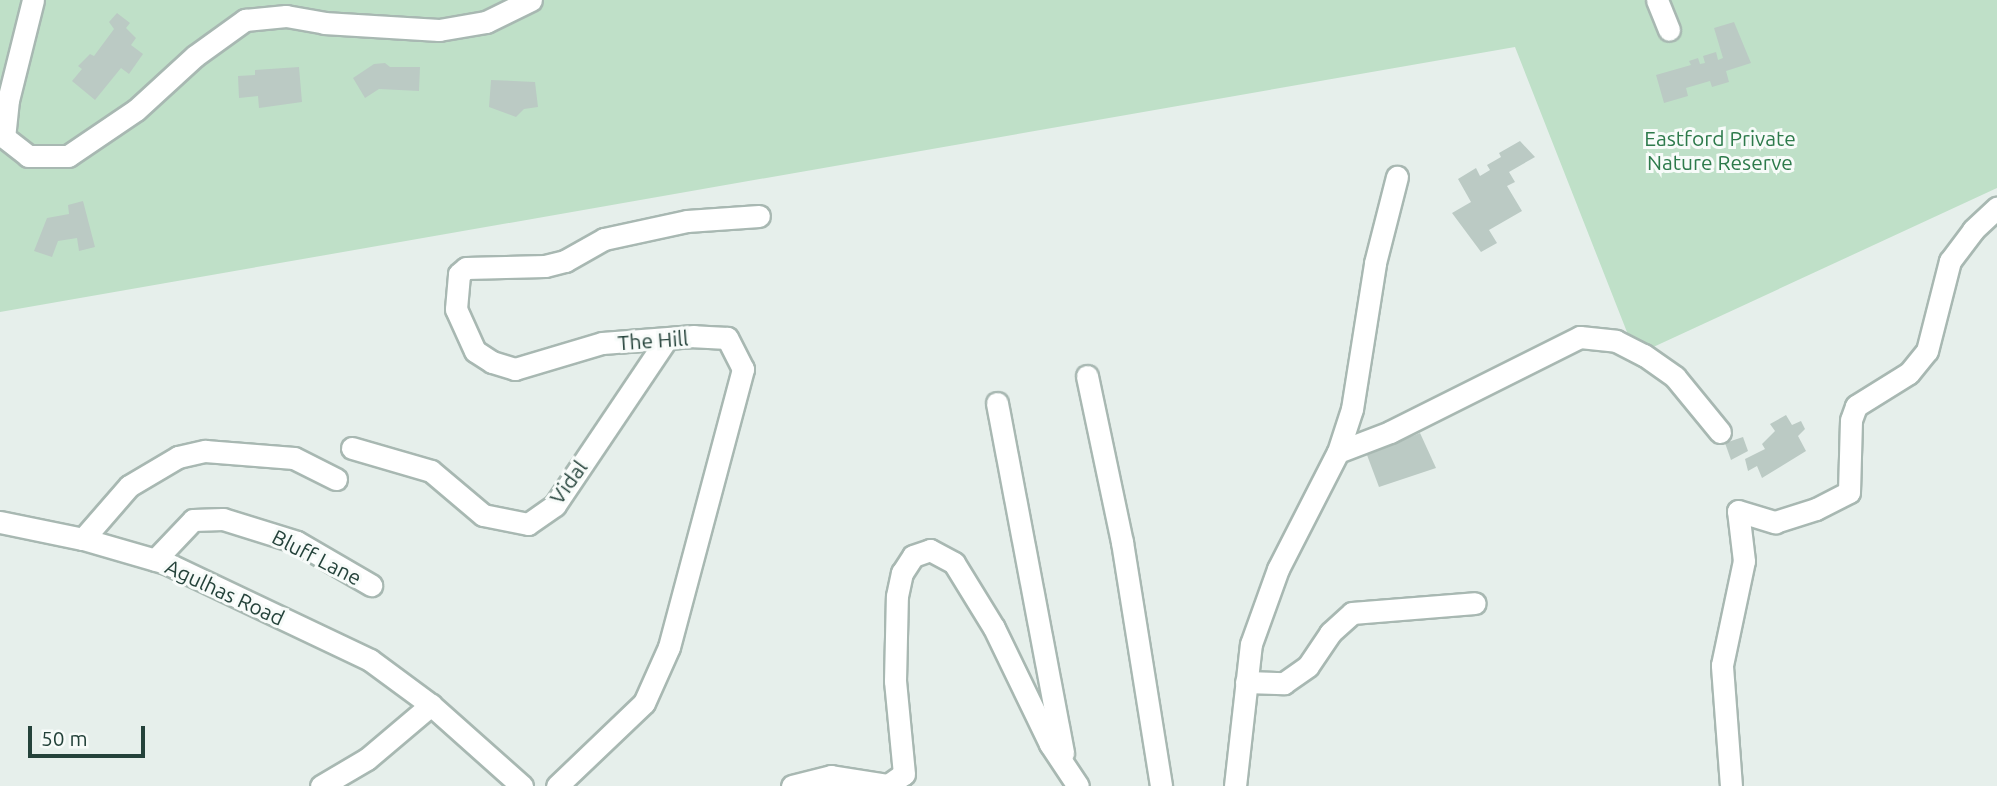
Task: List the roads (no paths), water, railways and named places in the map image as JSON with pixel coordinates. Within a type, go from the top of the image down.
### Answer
[{"type":"street","points":[[33,0],[11,86],[4,137],[28,156],[68,156],[136,110],[195,56],[245,20],[286,16],[324,23],[439,30],[486,22],[531,0]]},
{"type":"street","points":[[1657,0],[1669,30]]},
{"type":"street","points":[[1235,786],[1251,644],[1278,569],[1338,452],[1352,409],[1375,262],[1397,177]]},
{"type":"street","points":[[1731,786],[1722,664],[1744,561],[1738,511],[1775,522],[1816,509],[1849,492],[1850,420],[1856,406],[1909,373],[1927,351],[1950,261],[1973,230],[1997,208]]},
{"type":"street","name":"The Hill","points":[[557,786],[644,703],[669,647],[743,369],[727,338],[694,336],[664,341],[602,343],[515,369],[475,351],[456,309],[459,274],[466,268],[545,266],[565,261],[604,239],[687,222],[759,216]]},
{"type":"street","points":[[1338,452],[1390,432],[1580,337],[1616,341],[1654,362],[1675,377],[1720,432]]},
{"type":"street","name":"Vidal","points":[[352,448],[431,471],[483,515],[528,524],[555,505],[664,341]]},
{"type":"street","points":[[1087,376],[1122,542],[1161,786]]},
{"type":"street","points":[[997,403],[1067,777]]},
{"type":"street","points":[[83,539],[129,486],[178,457],[205,451],[294,458],[336,479]]},
{"type":"street","name":"Bluff Lane","points":[[155,560],[193,520],[223,519],[297,542],[371,585]]},
{"type":"street","name":"Agulhas Road","points":[[0,522],[83,539],[155,560],[370,660],[431,705],[522,786]]},
{"type":"street","points":[[792,786],[831,776],[878,785],[900,781],[904,774],[895,681],[897,596],[902,573],[913,556],[930,550],[954,564],[995,628],[1067,777],[1078,786]]},
{"type":"street","points":[[1246,682],[1284,683],[1308,666],[1330,633],[1352,612],[1475,603]]},
{"type":"street","points":[[321,786],[367,760],[431,705]]},
{"type":"park label","name":"Eastford Private Nature Reserve","points":[[1720,150]]}]
